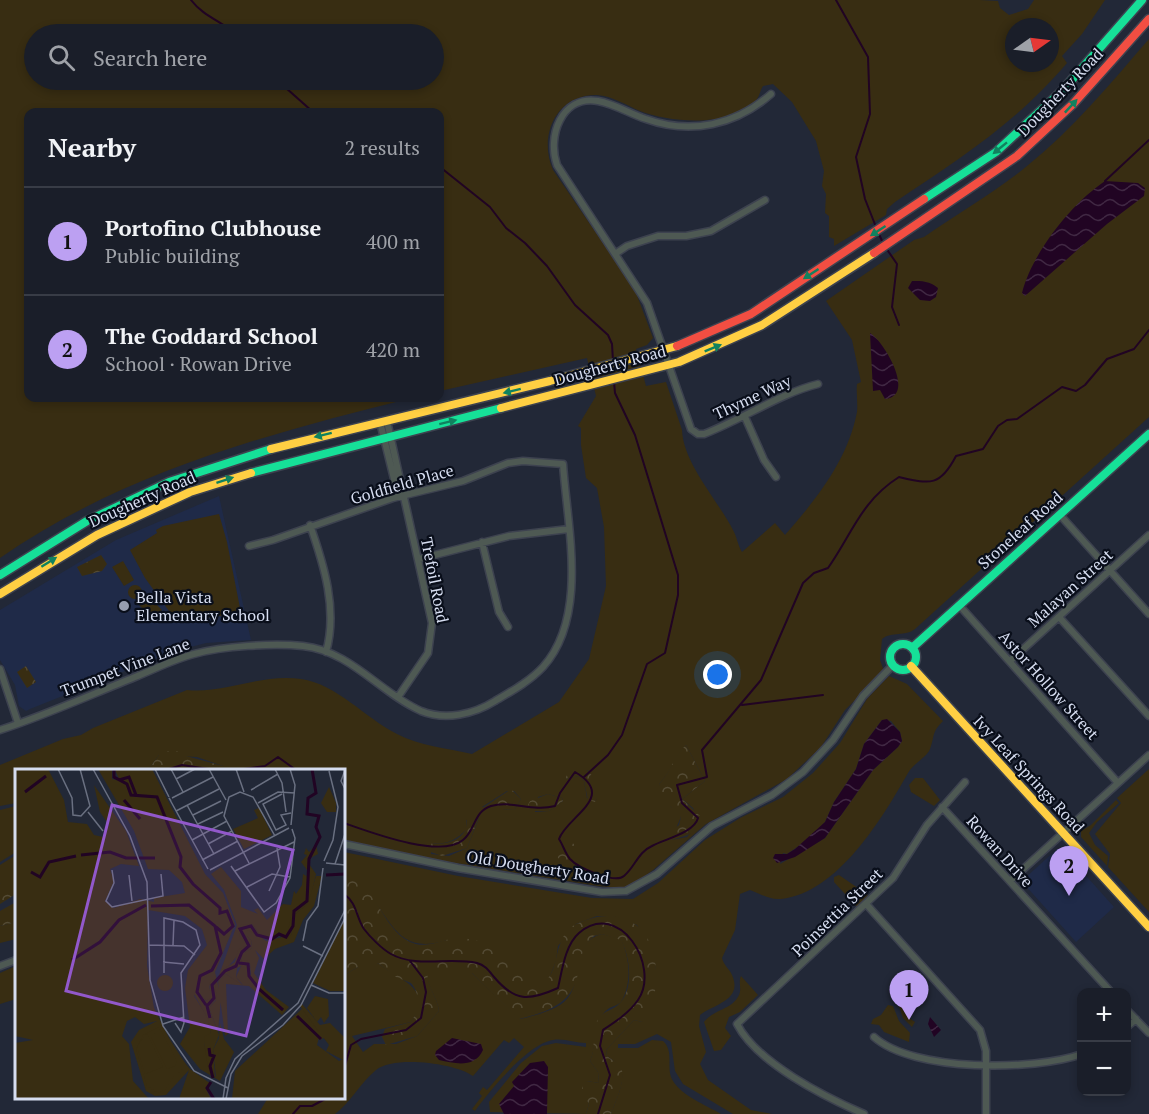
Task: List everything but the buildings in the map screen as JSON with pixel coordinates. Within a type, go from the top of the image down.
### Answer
[{"type":"main road","name":"Dougherty Road","points":[[0,575],[70,530],[169,482],[266,450],[663,350],[708,334],[751,314],[977,165],[1030,123],[1142,0]]},
{"type":"main road","name":"Dougherty Road","points":[[0,594],[97,534],[190,492],[280,464],[643,372],[722,345],[762,325],[908,231],[996,172],[1031,145],[1073,104],[1149,19]]},
{"type":"main road","name":"Stoneleaf Road","points":[[912,648],[1149,434]]},
{"type":"main road","points":[[905,644],[912,648],[915,657],[911,666],[902,669],[893,665],[890,657],[894,647],[905,644]]},
{"type":"main road","name":"Ivy Leaf Springs Road","points":[[911,666],[1149,927]]},
{"type":"street","points":[[669,364],[647,303],[557,165],[553,137],[563,116],[582,103],[598,101],[648,120],[682,125],[710,125],[740,117],[771,94]]},
{"type":"street","points":[[615,254],[627,246],[658,236],[686,236],[711,231],[765,200]]},
{"type":"street","name":"Thyme Way","points":[[669,364],[691,429],[698,434],[745,417],[803,388],[818,384]]},
{"type":"street","points":[[745,417],[764,460],[776,477]]},
{"type":"street","name":"Trefoil Road","points":[[384,421],[395,483],[403,495],[431,614],[431,638],[428,653],[398,697]]},
{"type":"street","name":"Goldfield Place","points":[[249,546],[273,540],[310,525],[403,495],[463,481],[508,463],[523,460],[563,464]]},
{"type":"street","name":"Trumpet Vine Lane","points":[[0,730],[196,653],[272,646],[304,646],[326,652],[349,662],[398,697],[430,714],[443,716],[474,712],[518,687],[544,666],[554,651],[568,607],[572,582],[563,464]]},
{"type":"street","points":[[1060,515],[1149,614]]},
{"type":"street","points":[[310,525],[332,608],[333,624],[326,652]]},
{"type":"street","points":[[418,559],[482,542],[569,529]]},
{"type":"street","name":"Malayan Street","points":[[1010,661],[1149,535]]},
{"type":"street","points":[[482,542],[499,612],[508,627]]},
{"type":"street","name":"Astor Hollow Street","points":[[960,605],[1118,783]]},
{"type":"street","points":[[1059,617],[1149,716]]},
{"type":"street","name":"Old Dougherty Road","points":[[345,844],[491,873],[602,891],[626,891],[657,874],[712,826],[772,795],[803,772],[833,740],[863,696],[893,665]]},
{"type":"street","points":[[0,669],[6,681],[6,691],[18,723]]},
{"type":"street","points":[[0,685],[6,691]]},
{"type":"street","points":[[1010,881],[1149,755]]},
{"type":"street","name":"Poinsettia Street","points":[[864,1114],[817,1094],[767,1057],[743,1035],[737,1024],[867,905],[893,878],[927,825],[965,782]]},
{"type":"street","name":"Rowan Drive","points":[[942,807],[1106,988]]},
{"type":"street","points":[[867,905],[980,1030],[986,1064],[986,1114]]},
{"type":"street","points":[[0,966],[15,960]]},
{"type":"street","points":[[1131,1014],[1149,1033]]},
{"type":"street","points":[[1131,1024],[1136,1019]]},
{"type":"street","points":[[874,1037],[892,1050],[942,1062],[1044,1063],[1077,1055]]},
{"type":"shaded area","name":"Bella Vista Elementary School","points":[[219,496],[251,640],[206,643],[175,651],[26,711],[19,706],[15,685],[0,660],[0,610],[116,540]]},
{"type":"shaded area","points":[[1057,849],[1063,850],[1114,907],[1076,942],[1024,884],[1024,879]]},
{"type":"green space","points":[[0,0],[980,0],[998,1],[1000,8],[1009,15],[1028,9],[1034,0],[1105,0],[1082,34],[1062,56],[1067,63],[1059,72],[1059,18],[1005,18],[1005,72],[1059,72],[1027,104],[986,139],[895,202],[887,209],[886,215],[834,246],[834,239],[829,237],[829,216],[825,213],[826,194],[822,186],[824,171],[816,141],[792,102],[773,84],[763,86],[757,99],[746,108],[718,119],[668,118],[640,111],[614,99],[597,95],[571,102],[561,109],[554,119],[548,144],[553,170],[635,290],[653,338],[647,345],[636,349],[646,386],[666,382],[688,456],[727,519],[742,552],[775,523],[785,535],[829,479],[853,430],[857,412],[857,384],[861,382],[852,340],[826,301],[914,240],[924,237],[989,194],[1027,166],[1076,121],[1149,39],[1149,417],[915,629],[882,639],[880,660],[884,671],[845,710],[821,747],[787,779],[706,824],[631,886],[619,888],[598,886],[431,859],[345,840],[345,769],[224,769],[223,766],[197,757],[159,755],[149,769],[15,769],[15,803],[0,806],[0,765],[63,739],[81,735],[187,690],[215,689],[272,679],[301,679],[327,687],[385,727],[406,738],[472,754],[559,702],[589,659],[606,586],[604,527],[597,488],[586,478],[581,428],[578,426],[596,396],[587,358],[444,390],[444,108],[24,108],[24,402],[397,402],[304,426],[198,459],[96,502],[47,528],[0,558]],"holes":[[[686,745],[705,781],[682,799],[693,808],[699,822],[687,837],[671,840],[681,817],[678,811],[671,807],[659,784]],[[588,770],[597,788],[596,801],[587,798],[584,781],[579,776],[565,779]],[[507,791],[514,791],[521,799],[514,810],[482,807]],[[548,794],[562,798],[563,801],[549,811],[535,812],[538,797]],[[479,818],[467,848],[449,856],[431,854],[432,843],[442,843],[458,837],[466,830],[466,820]]]},
{"type":"green space","points":[[219,514],[241,613],[177,622],[145,578],[130,550],[157,533],[156,530],[163,526]]},
{"type":"green space","points":[[101,555],[107,564],[102,571],[82,576],[77,567]]},
{"type":"green space","points":[[123,561],[134,580],[124,586],[112,567]]},
{"type":"green space","points":[[135,585],[140,587],[142,592],[140,597],[135,599],[130,597],[128,592],[130,587]]},
{"type":"green space","points":[[146,594],[162,610],[153,619],[137,603]]},
{"type":"green space","points":[[26,666],[36,682],[27,688],[17,672]]},
{"type":"green space","points":[[889,676],[907,684],[943,721],[935,732],[928,752],[910,770],[872,831],[840,868],[802,894],[777,899],[750,890],[740,894],[735,930],[722,958],[732,975],[734,990],[726,1000],[700,1015],[699,1026],[706,1052],[700,1064],[708,1080],[751,1110],[772,1114],[733,1114],[683,1084],[675,1071],[671,1042],[657,1034],[635,1044],[618,1044],[618,1048],[638,1048],[652,1040],[663,1041],[667,1045],[673,1081],[688,1096],[721,1114],[611,1114],[622,1082],[622,1075],[618,1064],[607,1056],[606,1050],[634,1020],[642,1022],[656,969],[649,943],[637,925],[616,917],[597,916],[576,924],[558,946],[556,961],[548,981],[541,985],[530,985],[522,976],[447,940],[430,944],[416,943],[405,938],[396,931],[362,887],[345,875],[345,852],[458,876],[592,898],[633,899],[658,883],[705,840],[740,818],[783,797],[813,773],[840,743],[867,699]],"holes":[[[882,720],[891,721],[900,732],[902,741],[898,747],[873,770],[825,838],[780,864],[783,853],[787,854],[812,837],[825,822],[834,802],[856,769],[864,744]]]},
{"type":"green space","points":[[686,745],[705,781],[682,799],[700,816],[694,830],[671,840],[666,835],[679,825],[681,817],[662,798],[659,784]]},
{"type":"green space","points":[[166,751],[181,751],[186,756],[223,766],[224,769],[149,769],[159,755]]},
{"type":"green space","points":[[582,766],[596,782],[598,792],[595,802],[588,800],[584,781],[579,776],[565,779],[570,769]]},
{"type":"green space","points":[[1149,769],[1149,912],[1108,867],[1110,854],[1095,834],[1121,803],[1117,798]]},
{"type":"green space","points":[[915,778],[923,778],[940,800],[934,806],[911,792],[909,785]]},
{"type":"green space","points":[[511,789],[521,799],[514,810],[502,809],[491,814],[481,809]]},
{"type":"green space","points":[[548,794],[562,798],[563,801],[549,811],[532,811],[528,805],[530,801]]},
{"type":"green space","points":[[1116,800],[1119,803],[1097,822],[1089,833],[1095,845],[1108,856],[1107,866],[1081,837],[1081,831],[1091,825]]},
{"type":"green space","points":[[15,806],[15,853],[0,862],[0,810]]},
{"type":"green space","points":[[475,814],[479,817],[467,848],[442,856],[428,851],[432,843],[445,843],[462,835],[466,828],[467,816]]},
{"type":"green space","points":[[556,836],[574,844],[582,858],[580,864],[573,866],[558,858],[554,838]]},
{"type":"green space","points":[[15,856],[15,875],[0,884],[0,865]]},
{"type":"green space","points":[[15,874],[15,895],[0,904],[0,884],[8,876]]},
{"type":"green space","points":[[345,874],[364,886],[392,927],[410,942],[424,945],[446,940],[474,940],[495,949],[531,985],[542,983],[549,977],[563,938],[569,929],[593,918],[608,916],[622,918],[636,925],[651,945],[655,958],[656,986],[649,1012],[642,1022],[634,1020],[606,1050],[607,1056],[619,1064],[623,1075],[611,1114],[586,1114],[589,1104],[582,1093],[582,1085],[587,1081],[599,1083],[598,1072],[590,1061],[596,1024],[600,1016],[620,1003],[629,981],[627,954],[621,940],[602,934],[594,936],[584,950],[574,987],[568,995],[546,1011],[519,1019],[472,973],[428,973],[428,981],[439,1011],[417,1036],[386,1045],[382,1037],[385,1029],[411,1022],[417,1008],[418,997],[411,983],[396,977],[378,963],[372,972],[366,972],[358,967],[345,974]]},
{"type":"green space","points":[[839,875],[868,895],[857,907],[834,882],[834,877]]},
{"type":"green space","points":[[15,903],[15,922],[0,926],[0,911]]},
{"type":"green space","points":[[15,922],[15,939],[0,943],[0,926]]},
{"type":"green space","points":[[602,934],[621,939],[628,963],[628,979],[621,1002],[608,1009],[599,1020],[590,1061],[598,1072],[599,1083],[587,1081],[585,1096],[589,1104],[586,1114],[490,1112],[489,1102],[521,1063],[542,1046],[556,1043],[586,1047],[586,1043],[561,1040],[543,1043],[521,1059],[475,1111],[472,1109],[482,1096],[479,1093],[483,1087],[487,1090],[524,1047],[514,1038],[509,1043],[504,1040],[473,1076],[453,1067],[424,1062],[384,1065],[365,1081],[335,1114],[258,1114],[267,1099],[345,1099],[345,974],[358,967],[375,966],[378,963],[411,986],[417,993],[419,1001],[411,1022],[352,1036],[363,1052],[374,1044],[396,1044],[417,1036],[439,1011],[427,973],[472,973],[520,1019],[554,1008],[564,1002],[570,994],[581,954],[592,938]]},
{"type":"green space","points":[[15,966],[15,999],[0,1004],[0,973]]},
{"type":"green space","points":[[741,976],[758,995],[740,1012],[729,1017],[725,1028],[731,1036],[721,1050],[714,1051],[704,1022],[736,1000],[740,992]]},
{"type":"green space","points":[[911,984],[920,999],[911,1002],[907,1010],[909,1018],[915,1022],[912,1027],[903,1018],[896,997]]},
{"type":"green space","points":[[888,1005],[893,1006],[899,1021],[910,1033],[909,1042],[884,1032],[879,1025],[871,1024],[873,1019],[881,1015]]},
{"type":"water","points":[[1105,181],[1138,183],[1145,188],[1144,196],[1107,224],[1025,296],[1022,293],[1027,278],[1044,246],[1066,216]]},
{"type":"water","points":[[912,281],[926,282],[938,288],[936,297],[930,301],[920,300],[908,288]]},
{"type":"water","points":[[870,333],[889,356],[898,379],[898,388],[894,396],[885,399],[880,390],[873,391]]},
{"type":"water","points":[[887,719],[900,732],[902,741],[898,747],[873,770],[825,838],[795,857],[777,863],[773,858],[775,854],[787,854],[795,849],[825,822],[834,802],[856,769],[864,744],[882,720]]},
{"type":"water","points":[[930,1017],[941,1030],[934,1037],[928,1024]]},
{"type":"water","points":[[452,1038],[481,1044],[483,1050],[480,1056],[464,1063],[439,1060],[435,1055],[436,1051]]},
{"type":"water","points":[[544,1061],[548,1067],[547,1114],[504,1114],[499,1104],[514,1086],[512,1082],[530,1063]]},
{"type":"waterway","points":[[191,0],[221,24]]},
{"type":"waterway","points":[[836,0],[868,57],[870,114],[856,157],[865,199],[876,227]]},
{"type":"waterway","points":[[288,90],[308,108]]},
{"type":"waterway","points":[[1105,181],[1149,140]]},
{"type":"waterway","points":[[444,170],[490,207],[506,228],[525,243],[547,266],[575,305],[608,335],[612,344],[613,361]]},
{"type":"waterway","points":[[878,232],[883,243]]},
{"type":"waterway","points":[[886,248],[897,264],[892,307],[899,325]]},
{"type":"waterway","points":[[345,823],[405,842],[438,847],[452,845],[463,840],[481,812],[491,806],[506,804],[538,808],[555,806],[560,793],[575,772],[587,781],[592,790],[591,798],[559,839],[570,859],[581,867],[605,877],[624,876],[647,849],[685,832],[695,823],[698,818],[682,803],[677,785],[707,777],[702,750],[761,680],[803,583],[814,573],[828,568],[858,519],[875,497],[899,477],[926,482],[939,478],[956,456],[983,449],[998,426],[1007,420],[1017,419],[1062,387],[1076,391],[1085,385],[1107,359],[1134,349],[1149,330]]},
{"type":"waterway","points":[[584,777],[608,755],[622,735],[647,664],[665,653],[678,595],[678,575],[635,435],[615,393],[614,382]]},
{"type":"waterway","points":[[742,705],[823,695]]},
{"type":"waterway","points":[[244,769],[265,766],[278,757],[295,769]]},
{"type":"waterway","points":[[169,769],[182,765],[208,769]]},
{"type":"waterway","points":[[345,895],[354,906],[364,929],[376,943],[391,954],[411,960],[477,963],[487,968],[509,991],[523,997],[539,995],[558,988],[567,951],[579,933],[594,925],[608,924],[621,930],[632,941],[640,955],[644,970],[644,986],[638,1000],[630,1009],[603,1030],[600,1046],[610,1075],[598,1114]]},
{"type":"waterway","points":[[345,1066],[351,1045],[361,1039],[406,1030],[421,1018],[426,992],[423,978],[410,961]]},
{"type":"waterway","points":[[293,1114],[300,1106],[312,1106],[325,1099]]},
{"type":"traffic: fast","points":[[924,199],[996,152],[1062,91],[1142,0]]},
{"type":"traffic: fast","points":[[251,473],[501,408]]},
{"type":"traffic: fast","points":[[912,648],[1149,434]]},
{"type":"traffic: fast","points":[[0,575],[87,521],[169,482],[271,449]]},
{"type":"traffic: fast","points":[[903,644],[912,648],[916,657],[912,666],[903,670],[894,666],[890,657],[894,648],[903,644]]},
{"type":"traffic: slow","points":[[501,408],[679,362],[762,325],[874,253]]},
{"type":"traffic: slow","points":[[271,449],[550,381],[677,346]]},
{"type":"traffic: slow","points":[[0,594],[97,535],[190,492],[251,473]]},
{"type":"traffic: slow","points":[[911,666],[1149,927]]},
{"type":"traffic: jam","points":[[874,253],[1017,156],[1073,104],[1149,19]]},
{"type":"traffic: jam","points":[[677,346],[751,314],[924,199]]},
{"type":"place","name":"Bella Vista Elementary School","points":[[124,606]]},
{"type":"place","name":"The Goddard School","points":[[1069,896]]},
{"type":"place","name":"Portofino Clubhouse","points":[[909,1020]]}]
